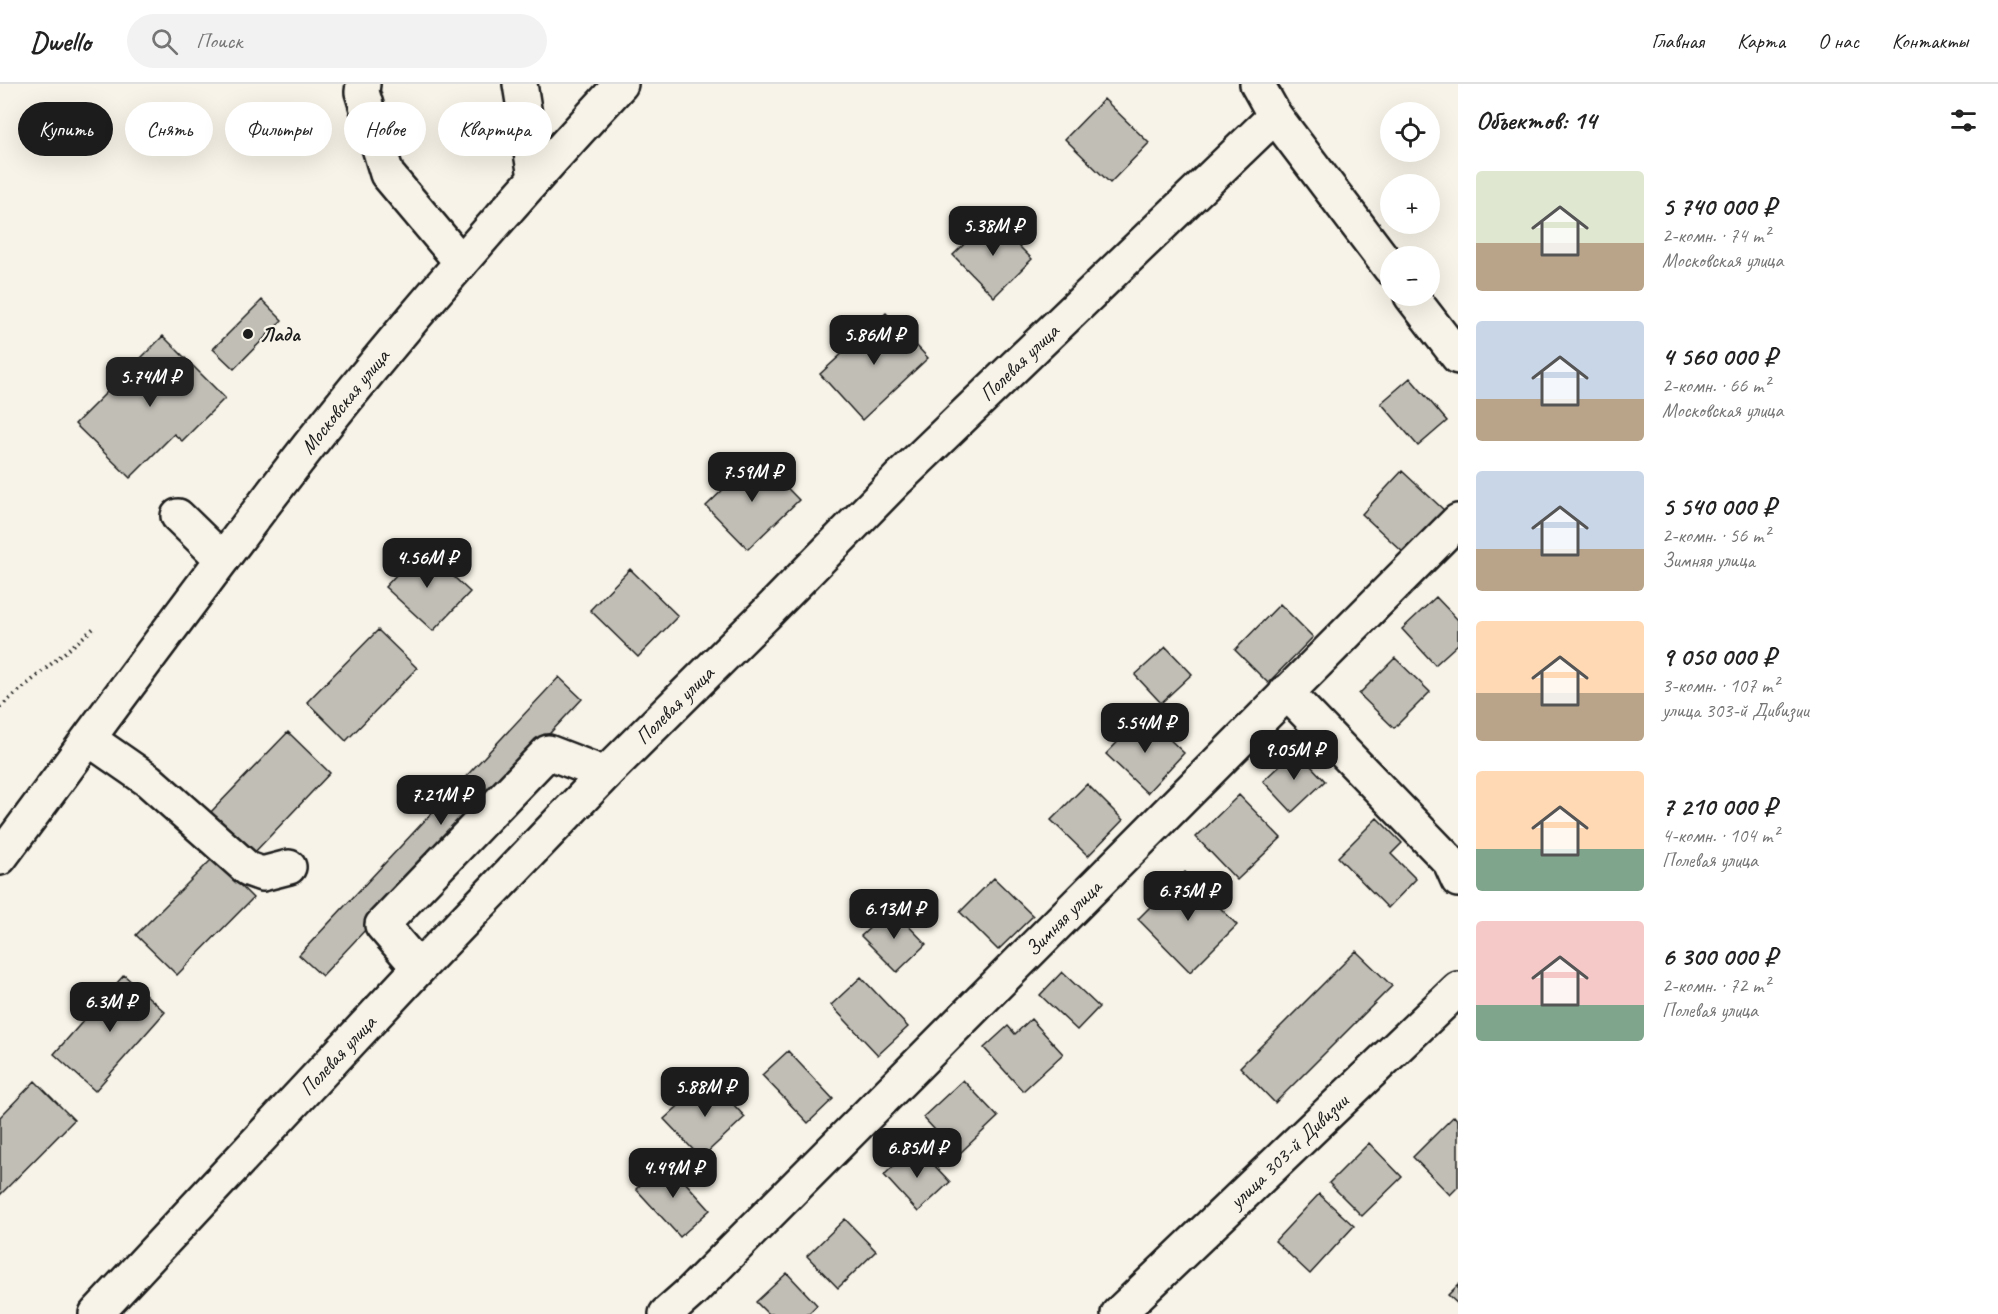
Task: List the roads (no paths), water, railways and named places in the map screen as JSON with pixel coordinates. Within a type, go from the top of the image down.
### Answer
[{"type":"street","points":[[363,84],[362,92],[387,174],[461,262]]},
{"type":"street","points":[[520,84],[535,177]]},
{"type":"street","name":"Московская улица","points":[[0,858],[309,446],[461,262],[621,84]]},
{"type":"street","points":[[1257,84],[1275,116],[1380,255]]},
{"type":"street","name":"Полевая улица","points":[[96,1314],[419,968],[605,774],[898,479],[1275,116]]},
{"type":"street","points":[[1419,306],[1458,357]]},
{"type":"street","points":[[178,516],[222,560]]},
{"type":"street","name":"Зимняя улица","points":[[666,1314],[701,1283],[1458,521]]},
{"type":"street","points":[[1286,692],[1450,862],[1458,880]]},
{"type":"street","points":[[89,739],[148,780],[248,869],[262,874],[289,867]]},
{"type":"street","name":"Московская улица","points":[[0,826],[16,815],[49,785],[89,739]]},
{"type":"street","points":[[419,968],[382,925],[548,752],[605,774]]},
{"type":"street","name":"улица 303-й Дивизии","points":[[1118,1314],[1458,989]]},
{"type":"place","name":"Лада","points":[[248,334]]}]
